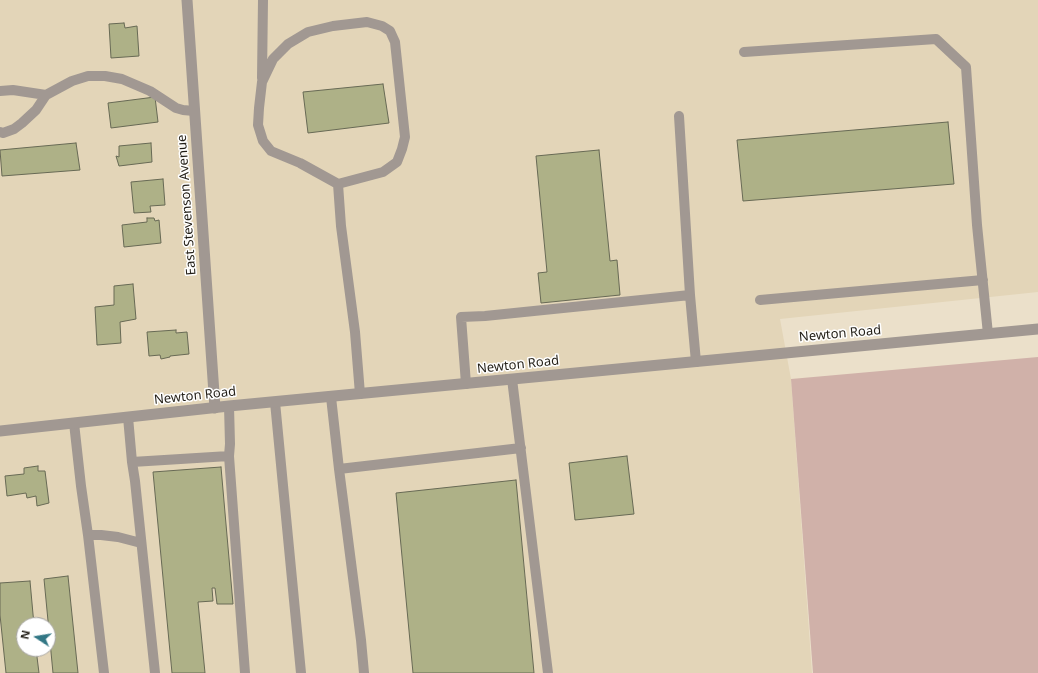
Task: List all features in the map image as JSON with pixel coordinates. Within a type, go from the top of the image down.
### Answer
[{"type":"street","name":"East Stevenson Avenue","points":[[187,0],[215,408]]},
{"type":"street","name":"Newton Road","points":[[0,431],[229,406],[1038,329]]},
{"type":"lane","points":[[262,82],[273,59],[288,44],[308,32],[333,26],[367,22],[382,26],[390,31],[395,42],[405,136],[397,162],[383,172],[338,184],[300,163],[271,151],[262,141],[258,125],[262,82],[263,0]]},
{"type":"lane","points":[[744,52],[936,39],[966,67],[977,225],[988,334]]},
{"type":"lane","points":[[0,132],[3,133],[14,129],[22,123],[36,110],[46,95],[72,81],[88,76],[105,76],[122,79],[150,91],[169,104],[180,109],[194,111]]},
{"type":"lane","points":[[0,90],[13,90],[46,95]]},
{"type":"lane","points":[[680,116],[690,295],[696,362]]},
{"type":"lane","points":[[338,184],[341,226],[355,332],[360,394]]},
{"type":"lane","points":[[760,300],[983,280]]},
{"type":"lane","points":[[466,384],[461,317],[485,316],[690,295]]},
{"type":"lane","points":[[512,379],[548,673]]},
{"type":"lane","points":[[331,397],[364,673]]},
{"type":"lane","points":[[276,402],[301,673]]},
{"type":"lane","points":[[229,406],[229,456],[245,673]]},
{"type":"lane","points":[[128,417],[155,673]]},
{"type":"lane","points":[[74,423],[104,673]]},
{"type":"lane","points":[[339,469],[521,448]]},
{"type":"lane","points":[[132,462],[229,456]]},
{"type":"lane","points":[[88,535],[118,537],[141,543]]},
{"type":"shaded area","points":[[0,0],[1038,0],[1038,292],[780,319],[791,379],[812,673],[0,673]]},
{"type":"shaded area","points":[[1038,357],[1038,673],[813,673],[791,379]]},
{"type":"building","points":[[124,23],[125,28],[137,26],[139,56],[111,58],[109,24]]},
{"type":"building","points":[[383,84],[389,123],[308,133],[303,92]]},
{"type":"building","points":[[155,97],[158,122],[111,128],[108,103]]},
{"type":"building","points":[[948,122],[954,184],[743,201],[737,140]]},
{"type":"building","points":[[76,143],[80,170],[2,176],[0,150]]},
{"type":"building","points":[[151,143],[152,162],[119,166],[116,156],[119,157],[119,146]]},
{"type":"building","points":[[599,150],[610,261],[617,260],[620,295],[541,303],[538,273],[547,272],[536,156]]},
{"type":"building","points":[[163,179],[165,205],[150,206],[151,212],[134,213],[131,182]]},
{"type":"building","points":[[147,218],[154,218],[155,221],[159,220],[161,243],[124,247],[122,225],[147,222]]},
{"type":"building","points":[[133,284],[136,319],[120,322],[121,343],[97,345],[95,307],[114,305],[114,286]]},
{"type":"building","points":[[176,330],[176,333],[187,332],[189,354],[170,356],[161,359],[160,355],[149,356],[147,332]]},
{"type":"building","points":[[627,456],[634,514],[575,520],[569,463]]},
{"type":"building","points":[[38,466],[38,471],[45,471],[49,503],[37,506],[36,496],[27,498],[26,493],[7,496],[5,476],[24,474],[24,468]]},
{"type":"building","points":[[221,467],[233,604],[217,604],[215,588],[212,588],[213,601],[198,602],[205,673],[172,673],[153,472]]},
{"type":"building","points":[[516,480],[534,673],[413,673],[396,493]]},
{"type":"building","points":[[68,576],[78,673],[53,673],[51,657],[56,657],[56,617],[48,617],[44,579]]},
{"type":"building","points":[[30,581],[33,617],[16,617],[16,657],[37,657],[39,673],[6,673],[0,615],[0,583]]}]
